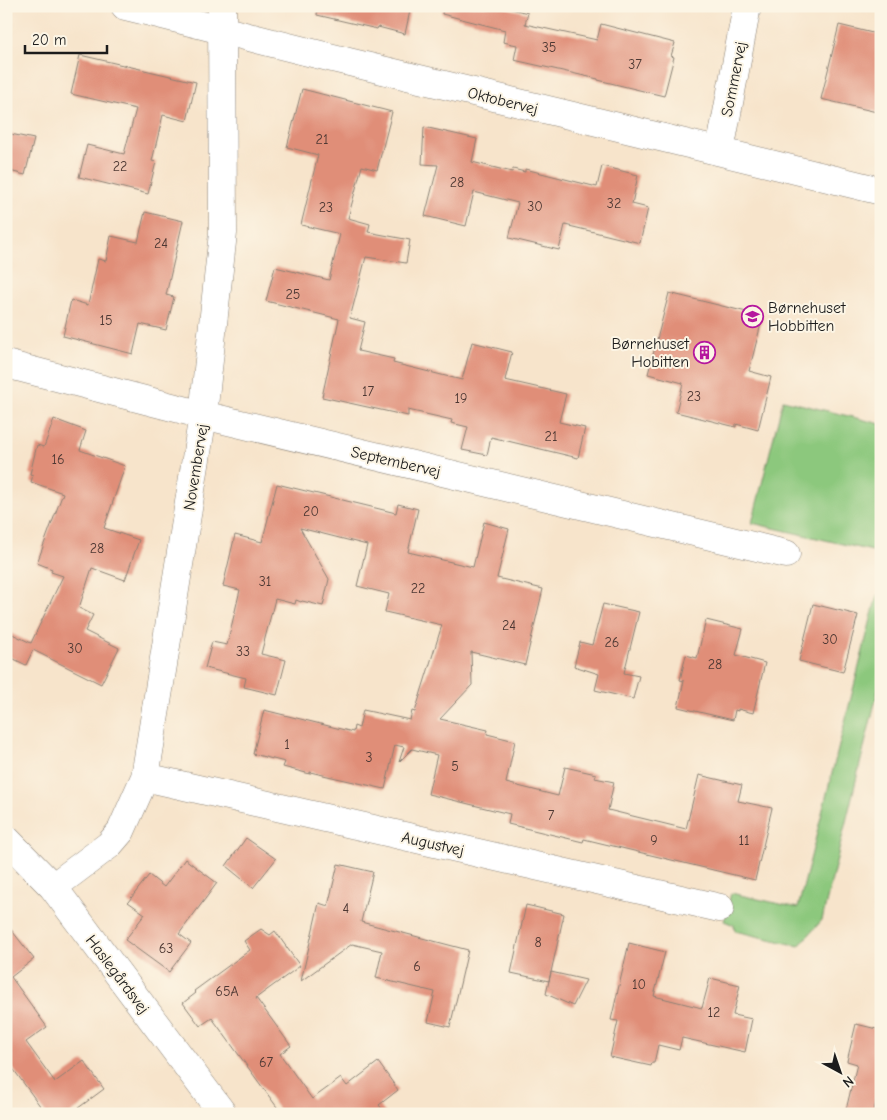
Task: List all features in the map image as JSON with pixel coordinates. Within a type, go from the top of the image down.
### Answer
[{"type":"street","name":"Oktobervej","points":[[126,6],[222,18],[365,66],[881,191]]},
{"type":"street","name":"Sommervej","points":[[720,151],[747,6]]},
{"type":"street","name":"Novembervej","points":[[53,887],[109,845],[121,831],[145,777],[203,415],[223,233],[222,18]]},
{"type":"street","name":"Septembervej","points":[[6,364],[203,415],[786,554]]},
{"type":"street","name":"Augustvej","points":[[145,777],[720,908]]},
{"type":"street","name":"Haslegårdsvej","points":[[6,839],[53,887],[223,1114]]},
{"type":"green space","points":[[783,400],[881,424],[881,553],[752,523]]},
{"type":"green space","points":[[877,595],[881,596],[881,678],[822,920],[799,946],[735,931],[734,925],[724,921],[731,893],[798,908]]},
{"type":"building","points":[[318,6],[411,6],[405,34],[317,15]]},
{"type":"building","points":[[443,6],[499,6],[528,13],[525,24],[597,40],[601,24],[675,43],[671,56],[674,57],[664,96],[514,60],[517,45],[503,42],[505,30],[442,14]]},
{"type":"building","points":[[839,25],[881,35],[881,113],[821,99]]},
{"type":"building","points":[[80,55],[196,82],[187,121],[163,115],[152,161],[156,162],[148,194],[79,177],[87,145],[124,154],[136,109],[71,94]]},
{"type":"building","points":[[302,89],[392,112],[377,170],[362,166],[348,218],[370,224],[368,232],[410,240],[406,263],[366,257],[350,318],[365,322],[358,351],[394,359],[393,363],[462,380],[472,342],[512,352],[505,380],[566,394],[559,422],[585,428],[578,458],[491,437],[487,455],[462,450],[468,427],[451,423],[452,420],[408,410],[408,416],[322,397],[339,319],[266,301],[275,267],[329,280],[340,234],[301,225],[318,155],[287,147]]},
{"type":"building","points":[[424,127],[477,139],[472,162],[512,172],[513,169],[525,172],[525,169],[597,187],[602,166],[638,175],[632,204],[648,208],[640,243],[565,225],[559,250],[509,238],[518,203],[474,192],[466,226],[425,216],[438,165],[422,164]]},
{"type":"building","points":[[6,133],[34,139],[25,175],[6,170]]},
{"type":"building","points":[[145,212],[183,221],[166,295],[174,297],[166,330],[140,324],[133,354],[63,336],[71,300],[88,305],[98,259],[106,261],[111,236],[138,242]]},
{"type":"building","name":"Børnehuset Hobitten","points":[[669,293],[763,316],[749,371],[771,377],[758,430],[736,424],[736,427],[676,412],[683,383],[648,374]]},
{"type":"building","points":[[54,419],[86,431],[80,450],[125,466],[104,528],[139,540],[125,580],[92,568],[79,608],[93,615],[85,631],[119,648],[101,684],[33,650],[26,665],[6,655],[6,631],[31,643],[63,576],[51,572],[52,569],[37,563],[63,493],[31,482],[33,475],[30,474],[37,445],[44,447]]},
{"type":"building","points":[[277,484],[396,513],[398,504],[418,509],[408,552],[473,567],[484,522],[509,529],[497,578],[543,589],[525,665],[471,652],[472,685],[440,719],[488,730],[487,734],[515,741],[506,783],[558,796],[565,767],[596,774],[595,778],[614,782],[608,810],[686,829],[699,775],[742,785],[738,801],[772,808],[755,880],[584,839],[583,842],[508,824],[510,814],[428,794],[437,755],[412,749],[399,762],[404,747],[395,745],[385,789],[283,767],[285,762],[253,754],[264,710],[353,732],[354,726],[359,728],[363,710],[410,720],[412,711],[415,712],[442,625],[385,612],[389,594],[357,586],[367,545],[300,528],[329,579],[323,606],[296,600],[295,604],[275,599],[261,654],[286,660],[277,695],[244,687],[246,678],[205,668],[212,642],[227,645],[240,590],[223,586],[235,535],[262,542]]},
{"type":"building","points":[[603,604],[639,612],[624,673],[639,676],[633,699],[595,690],[599,674],[574,666],[580,642],[592,645]]},
{"type":"building","points":[[813,604],[858,615],[843,672],[799,661]]},
{"type":"building","points":[[706,620],[743,629],[736,655],[765,663],[753,713],[735,710],[733,720],[678,707],[684,681],[680,680],[686,655],[697,658]]},
{"type":"building","points":[[246,838],[276,859],[253,888],[226,866]]},
{"type":"building","points":[[185,859],[217,883],[179,934],[191,943],[169,972],[125,940],[145,914],[128,902],[149,875],[164,887]]},
{"type":"building","points":[[338,864],[373,872],[361,922],[468,950],[450,1027],[428,1022],[435,992],[376,978],[382,951],[352,944],[301,981],[319,903],[328,906]]},
{"type":"building","points":[[526,905],[564,914],[549,981],[511,973]]},
{"type":"building","points":[[6,923],[34,959],[11,977],[47,1027],[26,1042],[55,1082],[84,1061],[104,1089],[70,1114],[46,1114],[6,1059]]},
{"type":"building","points":[[261,929],[270,935],[275,931],[300,966],[256,998],[291,1046],[280,1054],[312,1099],[341,1078],[347,1086],[378,1062],[398,1090],[379,1105],[386,1114],[282,1114],[212,1018],[200,1026],[183,1003],[196,993],[194,991],[250,950],[244,941]]},
{"type":"building","points":[[629,943],[665,952],[654,996],[702,1008],[710,978],[740,985],[733,1015],[752,1019],[745,1052],[682,1038],[679,1050],[658,1045],[654,1063],[651,1066],[610,1057],[618,1021],[611,1020]]},
{"type":"building","points":[[551,972],[586,980],[573,1006],[546,994]]},
{"type":"building","points":[[856,1024],[881,1030],[881,1082],[873,1114],[845,1114],[857,1064],[847,1061]]},
{"type":"place","name":"Børnehuset Hobbitten","points":[[752,316]]},
{"type":"place","name":"Børnehuset Hobitten","points":[[705,352]]}]
